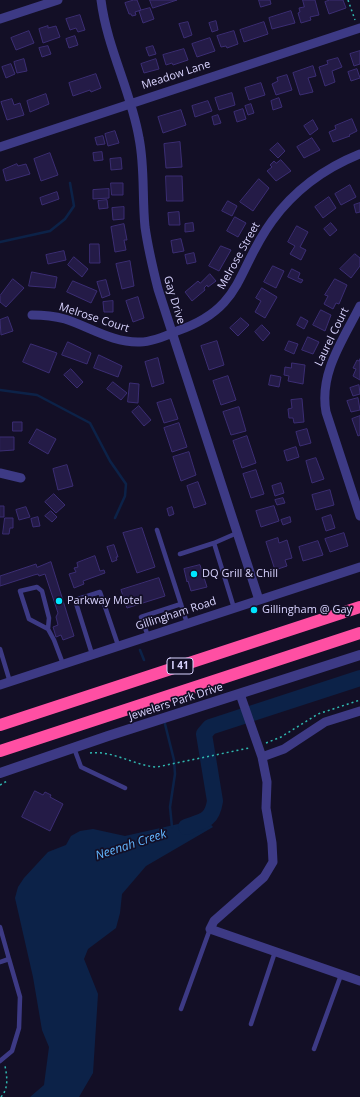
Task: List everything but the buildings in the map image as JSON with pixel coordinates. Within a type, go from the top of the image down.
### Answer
[{"type":"highway","name":"I 41","points":[[0,725],[360,607]]},
{"type":"highway","name":"I 41","points":[[0,751],[360,633]]},
{"type":"street","points":[[0,19],[58,0]]},
{"type":"street","name":"Gay Drive","points":[[101,0],[109,40],[130,103],[142,155],[145,226],[150,258],[172,333],[259,600]]},
{"type":"street","name":"Meadow Lane","points":[[0,147],[358,25]]},
{"type":"street","name":"Melrose Street","points":[[172,333],[200,323],[225,303],[233,292],[261,238],[272,221],[298,192],[330,168],[360,154]]},
{"type":"street","name":"Laurel Court","points":[[359,512],[326,412],[324,396],[325,380],[330,365],[360,306]]},
{"type":"street","name":"Melrose Court","points":[[32,315],[65,319],[112,338],[129,342],[147,341],[172,333]]},
{"type":"street","points":[[0,473],[21,478]]},
{"type":"street","name":"Gillingham Road","points":[[0,685],[360,567]]},
{"type":"street","name":"Jewelers Park Drive","points":[[0,773],[76,752],[240,694],[360,655]]},
{"type":"street","points":[[240,694],[262,757],[267,782],[266,808],[274,862],[264,877],[214,921],[210,929],[360,981]]},
{"type":"street","points":[[262,757],[284,749],[325,722],[360,711]]},
{"type":"lane","points":[[157,530],[187,623]]},
{"type":"lane","points":[[180,554],[214,543],[238,533]]},
{"type":"lane","points":[[214,543],[234,608]]},
{"type":"lane","points":[[48,630],[30,619],[20,591],[37,587],[42,591],[49,618],[48,630],[62,664]]},
{"type":"lane","points":[[92,654],[75,600],[100,592],[118,646]]},
{"type":"lane","points":[[148,636],[141,617],[181,604]]},
{"type":"lane","points":[[0,649],[10,682]]},
{"type":"lane","points":[[76,752],[81,767],[124,788]]},
{"type":"lane","points":[[181,1008],[210,929]]},
{"type":"lane","points":[[1,931],[20,997],[20,1028],[12,1051],[2,1060]]},
{"type":"lane","points":[[251,1024],[275,952]]},
{"type":"lane","points":[[0,962],[9,959]]},
{"type":"lane","points":[[314,1049],[340,975]]},
{"type":"path","points":[[348,0],[358,25]]},
{"type":"path","points":[[76,752],[101,753],[140,764],[157,766],[258,746],[281,737],[318,714],[360,700]]},
{"type":"path","points":[[0,785],[9,780]]},
{"type":"path","points":[[1,1097],[4,1094],[8,1078],[2,1060]]},
{"type":"water","points":[[205,818],[213,827],[146,866],[122,894],[120,913],[116,928],[88,949],[84,959],[98,994],[93,1073],[79,1097],[30,1097],[44,1085],[49,1047],[42,1030],[33,977],[15,898],[18,887],[24,878],[48,852],[66,845],[71,836],[80,831],[93,829],[125,836]]},
{"type":"waterway","points":[[0,242],[50,231],[65,219],[74,206],[70,183]]},
{"type":"waterway","points":[[0,390],[37,395],[90,423],[110,461],[126,484],[125,496],[115,518]]},
{"type":"waterway","points":[[140,650],[144,660]]},
{"type":"waterway","name":"Neenah Creek","points":[[186,827],[206,819],[212,813],[214,808],[215,801],[204,734],[210,727],[360,678]]},
{"type":"waterway","points":[[165,724],[174,760],[175,774],[170,807],[172,827]]},
{"type":"place","name":"DQ Grill & Chill","points":[[194,574]]},
{"type":"place","name":"Parkway Motel","points":[[59,601]]},
{"type":"place","name":"Gillingham @ Gay","points":[[254,610]]}]
